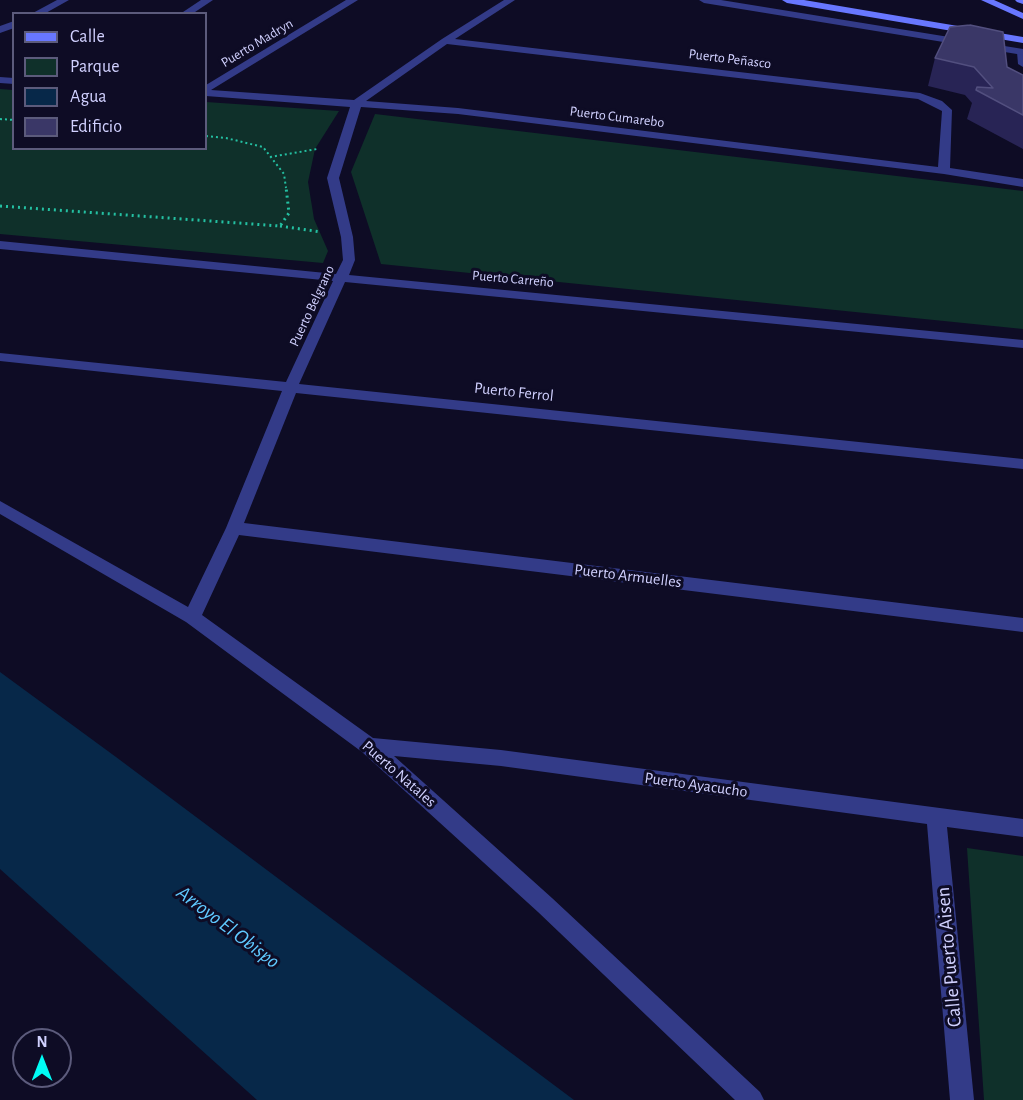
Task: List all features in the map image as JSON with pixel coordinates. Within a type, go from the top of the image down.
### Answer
[{"type":"main road","points":[[787,0],[1023,40]]},
{"type":"main road","points":[[986,0],[1023,16]]},
{"type":"street","points":[[39,12],[64,0]]},
{"type":"street","points":[[187,12],[208,0]]},
{"type":"street","name":"Puerto Madryn","points":[[207,90],[353,0]]},
{"type":"street","points":[[357,103],[445,40],[510,0]]},
{"type":"street","points":[[704,0],[1022,52],[1023,64]]},
{"type":"street","name":"Puerto Peñasco","points":[[445,40],[920,96],[938,103],[947,110],[944,171]]},
{"type":"street","name":"Puerto Cumarebo","points":[[207,91],[458,111],[944,171],[1023,183]]},
{"type":"street","name":"Puerto Belgrano","points":[[192,617],[234,528],[291,386],[349,260],[347,237],[333,178],[357,103]]},
{"type":"street","name":"Puerto Carreño","points":[[0,245],[1023,344]]},
{"type":"street","name":"Puerto Ferrol","points":[[0,357],[1023,464]]},
{"type":"street","name":"Puerto Natales","points":[[0,507],[192,617],[369,746],[545,905],[752,1100]]},
{"type":"street","name":"Puerto Armuelles","points":[[234,528],[1023,624]]},
{"type":"street","name":"Puerto Ayacucho","points":[[369,746],[501,758],[1023,828]]},
{"type":"street","name":"Calle Puerto Aisen","points":[[936,815],[962,1100]]},
{"type":"path","points":[[207,136],[263,147],[284,174],[289,213],[280,226]]},
{"type":"path","points":[[270,157],[342,144]]},
{"type":"path","points":[[0,206],[280,226],[347,237]]},
{"type":"green space","points":[[0,89],[12,90],[12,150],[207,150],[207,102],[339,111],[315,149],[308,182],[314,219],[328,251],[323,263],[0,234]]},
{"type":"green space","points":[[375,114],[1023,191],[1023,329],[381,264],[351,172]]},
{"type":"green space","points":[[967,848],[1023,856],[1023,1100],[984,1100]]},
{"type":"water","name":"Arroyo El Obispo","points":[[0,672],[574,1100],[257,1100],[0,869]]},
{"type":"building","points":[[970,25],[1003,32],[1007,67],[1023,75],[1023,115],[976,90],[977,87],[993,88],[974,67],[935,58],[950,27]]}]
